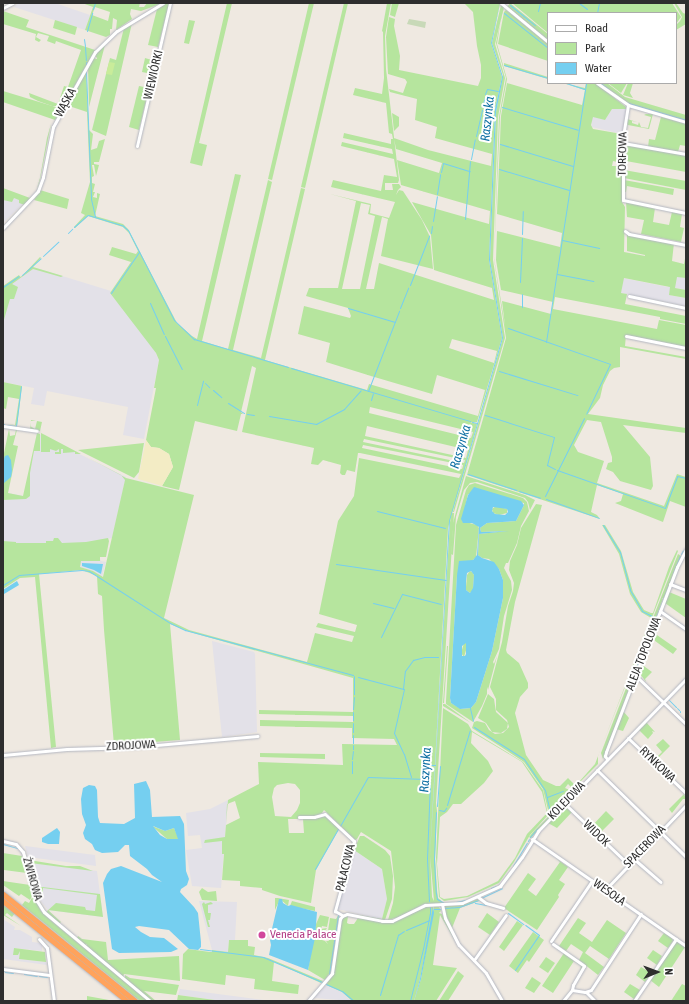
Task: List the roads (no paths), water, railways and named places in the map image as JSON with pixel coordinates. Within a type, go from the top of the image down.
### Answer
[{"type":"highway","points":[[3,894],[135,1001]]},
{"type":"highway","points":[[3,901],[127,1001]]},
{"type":"street","points":[[3,8],[13,3]]},
{"type":"street","name":"WĄSKA","points":[[3,228],[39,190],[53,127],[95,52],[116,31],[163,3]]},
{"type":"street","name":"WIEWIÓRKI","points":[[137,146],[170,3]]},
{"type":"street","points":[[502,4],[547,41]]},
{"type":"street","points":[[598,84],[628,105],[686,122]]},
{"type":"street","name":"TORFOWA","points":[[628,105],[624,121],[623,200],[686,213]]},
{"type":"street","points":[[623,143],[686,154]]},
{"type":"street","points":[[625,232],[686,245]]},
{"type":"street","points":[[630,296],[686,308]]},
{"type":"street","points":[[626,336],[686,348]]},
{"type":"street","points":[[3,426],[37,431]]},
{"type":"street","name":"ALEJA TOPOLOWA","points":[[607,759],[605,756],[606,752],[635,675],[670,584],[686,550]]},
{"type":"street","points":[[670,584],[686,590]]},
{"type":"street","points":[[660,611],[686,629]]},
{"type":"street","points":[[635,675],[686,724]]},
{"type":"street","name":"KOLEJOWA","points":[[342,915],[347,914],[388,921],[399,918],[424,905],[459,904],[478,897],[503,884],[532,839],[564,803],[686,679]]},
{"type":"street","name":"ZDROJOWA","points":[[3,755],[66,749],[134,747],[258,736]]},
{"type":"street","name":"RYNKOWA","points":[[628,738],[686,793]]},
{"type":"street","points":[[597,770],[686,857]]},
{"type":"street","name":"WIDOK","points":[[564,803],[629,865]]},
{"type":"street","name":"SPACEROWA","points":[[605,890],[686,805]]},
{"type":"street","name":"PAŁACOWA","points":[[299,817],[314,817],[325,814],[354,842],[335,911],[342,915]]},
{"type":"street","name":"WESOŁA","points":[[532,839],[686,946]]},
{"type":"street","name":"ŻWIROWA","points":[[3,841],[16,844],[23,852],[40,906],[46,915],[150,1001]]},
{"type":"street","points":[[634,859],[660,882]]},
{"type":"street","points":[[563,1001],[572,990],[573,985],[584,966],[552,942],[592,881]]},
{"type":"street","points":[[478,897],[486,903],[504,908]]},
{"type":"street","points":[[442,904],[445,918],[459,945],[474,960],[490,980],[502,1001]]},
{"type":"street","points":[[586,992],[592,988],[641,914]]},
{"type":"street","points":[[308,1001],[324,984],[332,972],[340,919],[342,915]]},
{"type":"street","points":[[474,960],[506,915]]},
{"type":"street","points":[[634,1001],[676,938]]},
{"type":"street","points":[[39,939],[47,947],[54,1001]]},
{"type":"street","points":[[3,969],[50,975]]},
{"type":"street","points":[[572,990],[586,992],[595,1001]]},
{"type":"water","points":[[500,3],[492,43],[503,77],[496,112],[490,260],[503,338],[450,520],[430,854],[449,521],[502,338],[489,260],[495,109],[502,77],[491,43]]},
{"type":"water","points":[[8,455],[11,460],[12,471],[11,477],[4,483],[3,462],[5,456]]},
{"type":"water","points":[[474,487],[521,501],[524,505],[516,521],[487,523],[480,528],[481,532],[509,531],[479,534],[478,555],[494,562],[499,569],[503,580],[503,598],[492,651],[476,702],[471,708],[460,709],[451,703],[450,698],[457,575],[459,561],[473,560],[477,555],[479,527],[472,523],[463,523],[461,519],[468,495]],"holes":[[[493,507],[507,509],[508,512],[505,515],[495,514],[492,511]],[[471,571],[474,575],[473,588],[470,593],[466,590],[467,573]],[[466,643],[465,656],[462,656],[462,646]]]},
{"type":"water","points":[[82,563],[103,564],[101,574],[82,566]]},
{"type":"water","points":[[17,581],[19,585],[4,594],[3,590]]},
{"type":"water","points":[[146,781],[150,790],[152,817],[180,816],[184,824],[186,871],[189,879],[187,885],[181,889],[180,892],[198,913],[201,947],[198,950],[189,949],[169,930],[139,926],[135,927],[141,932],[150,937],[164,938],[178,949],[171,952],[119,953],[112,949],[103,883],[107,874],[111,869],[121,866],[162,882],[130,856],[129,845],[125,845],[118,852],[102,853],[95,850],[92,844],[85,839],[83,833],[86,825],[82,814],[81,799],[83,788],[89,785],[95,786],[97,790],[98,817],[100,823],[124,824],[135,818],[134,784]],"holes":[[[153,826],[165,831],[174,828],[178,839],[167,839],[160,835]]]},
{"type":"water","points":[[57,828],[60,832],[59,844],[48,844],[42,842],[42,838]]},
{"type":"water","points":[[279,899],[282,899],[283,903],[288,906],[291,905],[317,912],[315,938],[308,970],[269,955],[271,945],[270,940],[275,936],[271,933]]},
{"type":"water","points":[[433,907],[434,913],[421,979],[414,1001],[420,979]]},
{"type":"waterway","points":[[93,9],[95,3]]},
{"type":"waterway","points":[[538,11],[540,3]]},
{"type":"waterway","points":[[579,3],[587,9]]},
{"type":"waterway","points":[[597,12],[599,3]]},
{"type":"waterway","points":[[510,5],[535,25]]},
{"type":"waterway","points":[[87,31],[92,13]]},
{"type":"waterway","points":[[504,13],[547,47]]},
{"type":"waterway","points":[[84,39],[85,46]]},
{"type":"waterway","points":[[85,47],[86,60]]},
{"type":"waterway","points":[[504,65],[547,78]]},
{"type":"waterway","points":[[86,72],[91,199],[95,217]]},
{"type":"waterway","points":[[569,84],[585,89]]},
{"type":"waterway","points":[[546,342],[586,84]]},
{"type":"waterway","points":[[601,84],[608,89]]},
{"type":"waterway","points":[[485,94],[487,89],[498,91]]},
{"type":"waterway","points":[[482,107],[485,97]]},
{"type":"waterway","points":[[625,102],[686,120]]},
{"type":"waterway","points":[[502,107],[578,130]]},
{"type":"waterway","points":[[476,136],[482,110]]},
{"type":"waterway","points":[[471,159],[475,139]]},
{"type":"waterway","points":[[500,144],[573,166]]},
{"type":"waterway","points":[[465,219],[470,161]]},
{"type":"waterway","points":[[441,172],[443,163],[470,171]]},
{"type":"waterway","points":[[499,169],[569,190]]},
{"type":"waterway","points":[[437,194],[440,174]]},
{"type":"waterway","points":[[433,221],[437,196]]},
{"type":"waterway","points":[[522,234],[523,211]]},
{"type":"waterway","points":[[74,227],[88,215],[123,226],[128,230],[174,320],[194,339],[288,367]]},
{"type":"waterway","points":[[431,233],[432,226]]},
{"type":"waterway","points":[[68,233],[72,229]]},
{"type":"waterway","points":[[410,285],[429,236]]},
{"type":"waterway","points":[[520,282],[522,238]]},
{"type":"waterway","points":[[562,240],[599,248]]},
{"type":"waterway","points":[[43,256],[58,242]]},
{"type":"waterway","points":[[111,293],[139,252]]},
{"type":"waterway","points":[[22,275],[41,258]]},
{"type":"waterway","points":[[557,274],[593,281]]},
{"type":"waterway","points":[[3,287],[19,276]]},
{"type":"waterway","points":[[400,308],[408,288]]},
{"type":"waterway","points":[[522,294],[522,307]]},
{"type":"waterway","points":[[150,303],[164,334]]},
{"type":"waterway","points":[[348,308],[395,322]]},
{"type":"waterway","points":[[368,391],[399,311]]},
{"type":"waterway","points":[[508,328],[610,364],[586,414]]},
{"type":"waterway","points":[[165,336],[182,369]]},
{"type":"waterway","points":[[291,368],[470,421]]},
{"type":"waterway","points":[[499,371],[577,395]]},
{"type":"waterway","points":[[197,405],[203,381]]},
{"type":"waterway","points":[[205,383],[209,387]]},
{"type":"waterway","points":[[7,425],[16,426],[21,386]]},
{"type":"waterway","points":[[213,390],[221,397]]},
{"type":"waterway","points":[[269,416],[316,424],[344,409],[361,390]]},
{"type":"waterway","points":[[371,400],[373,393]]},
{"type":"waterway","points":[[228,403],[244,413]]},
{"type":"waterway","points":[[247,414],[254,415]]},
{"type":"waterway","points":[[485,415],[554,437],[547,465],[555,469]]},
{"type":"waterway","points":[[545,496],[584,418]]},
{"type":"waterway","name":"Raszynka","points":[[472,422],[477,423]]},
{"type":"waterway","points":[[557,470],[665,508],[677,476],[686,478]]},
{"type":"waterway","points":[[468,474],[516,490]]},
{"type":"waterway","points":[[519,491],[540,498]]},
{"type":"waterway","points":[[546,499],[599,518]]},
{"type":"waterway","points":[[377,511],[445,528]]},
{"type":"waterway","points":[[603,525],[620,552],[630,590],[642,611],[652,616]]},
{"type":"waterway","points":[[681,554],[683,550]]},
{"type":"waterway","points":[[673,574],[680,556]]},
{"type":"waterway","points":[[336,564],[446,580]]},
{"type":"waterway","points":[[3,585],[19,575],[82,570],[89,571],[170,623],[185,630],[353,675]]},
{"type":"waterway","points":[[645,645],[669,585]]},
{"type":"waterway","points":[[381,637],[402,594],[441,604]]},
{"type":"waterway","points":[[373,603],[393,608]]},
{"type":"waterway","points":[[635,670],[645,646]]},
{"type":"waterway","points":[[358,677],[403,689],[405,671],[413,660],[424,657],[438,657]]},
{"type":"waterway","points":[[354,676],[354,694]]},
{"type":"waterway","points":[[404,689],[394,733],[404,754],[411,777]]},
{"type":"waterway","points":[[353,709],[354,697]]},
{"type":"waterway","points":[[669,700],[676,707]]},
{"type":"waterway","points":[[470,708],[473,721]]},
{"type":"waterway","points":[[353,712],[353,720]]},
{"type":"waterway","points":[[353,723],[353,732]]},
{"type":"waterway","points":[[474,727],[524,759],[545,790],[550,812]]},
{"type":"waterway","points":[[447,805],[470,730]]},
{"type":"waterway","points":[[353,735],[353,743]]},
{"type":"waterway","points":[[352,759],[353,751]]},
{"type":"waterway","points":[[352,761],[352,773]]},
{"type":"waterway","points":[[430,777],[430,765],[435,765]]},
{"type":"waterway","points":[[437,806],[440,766]]},
{"type":"waterway","points":[[340,826],[368,777],[426,779]]},
{"type":"waterway","name":"Raszynka","points":[[429,901],[427,859],[430,780]]},
{"type":"waterway","points":[[547,797],[563,791]]},
{"type":"waterway","points":[[439,810],[444,811],[446,808]]},
{"type":"waterway","name":"Raszynka","points":[[436,812],[434,859],[436,893],[437,899],[444,903]]},
{"type":"waterway","points":[[315,869],[338,829]]},
{"type":"waterway","points":[[530,837],[537,829]]},
{"type":"waterway","points":[[513,866],[527,843]]},
{"type":"waterway","points":[[3,844],[17,848]]},
{"type":"waterway","points":[[491,888],[496,886]]},
{"type":"waterway","points":[[481,898],[502,888]]},
{"type":"waterway","points":[[456,902],[465,900]]},
{"type":"waterway","points":[[444,908],[459,907],[478,900]]},
{"type":"waterway","points":[[475,903],[486,905]]},
{"type":"waterway","name":"Raszynka","points":[[410,1001],[423,949],[430,907]]},
{"type":"waterway","points":[[434,909],[440,909]]},
{"type":"waterway","points":[[508,913],[523,924]]},
{"type":"waterway","points":[[329,974],[338,915]]},
{"type":"waterway","points":[[406,930],[429,920]]},
{"type":"waterway","points":[[515,970],[539,935],[525,925]]},
{"type":"waterway","points":[[380,995],[398,935],[404,931]]},
{"type":"waterway","points":[[200,949],[263,957],[322,982]]},
{"type":"waterway","points":[[5,972],[13,973]]},
{"type":"waterway","points":[[24,974],[37,976]]},
{"type":"waterway","points":[[39,976],[47,977]]},
{"type":"waterway","points":[[326,984],[342,991],[354,1001]]},
{"type":"place","name":"Venecia Palace","points":[[262,935]]}]
